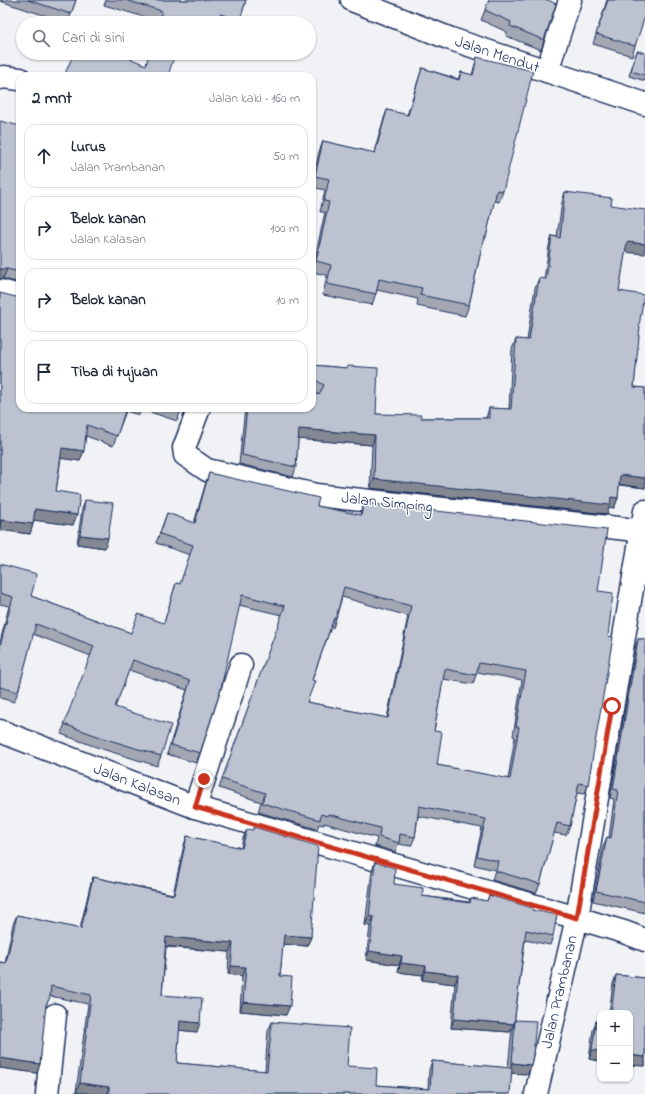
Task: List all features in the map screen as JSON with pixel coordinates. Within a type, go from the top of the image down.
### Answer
[{"type":"street","name":"Jalan Mendut","points":[[352,0],[451,40],[645,104]]},
{"type":"street","points":[[547,72],[570,0]]},
{"type":"street","points":[[0,78],[16,79]]},
{"type":"street","points":[[0,291],[16,295]]},
{"type":"street","name":"Jalan Simping","points":[[198,412],[184,448],[185,455],[207,470],[316,495],[644,524]]},
{"type":"street","name":"Jalan Prambanan","points":[[536,1094],[577,918],[629,600],[644,524]]},
{"type":"street","points":[[195,807],[241,665]]},
{"type":"street","name":"Jalan Kalasan","points":[[2,732],[195,807],[577,918],[645,940]]},
{"type":"street","points":[[47,1094],[55,1015]]},
{"type":"building","points":[[28,0],[76,0],[71,14]]},
{"type":"building","points":[[125,0],[246,0],[241,16],[227,16],[220,14],[219,16],[160,16],[162,11]]},
{"type":"building","points":[[489,0],[548,0],[556,4],[544,40],[510,26],[511,22],[485,10]]},
{"type":"building","points":[[608,0],[645,0],[645,16],[635,46],[596,34]]},
{"type":"building","points":[[637,51],[645,53],[645,75],[631,71]]},
{"type":"building","points":[[477,57],[533,71],[503,191],[497,190],[486,237],[484,237],[469,305],[420,295],[422,288],[379,279],[376,294],[327,284],[331,265],[316,261],[329,202],[324,201],[329,179],[316,176],[323,141],[375,153],[387,110],[408,115],[422,68],[459,80],[461,72],[473,75]]},
{"type":"building","points":[[71,60],[134,60],[146,65],[147,60],[173,60],[169,72],[66,72]]},
{"type":"building","points":[[0,121],[16,125],[16,271],[0,269]]},
{"type":"building","points":[[565,192],[612,198],[611,205],[645,210],[645,244],[627,242],[619,291],[644,295],[639,326],[634,387],[645,388],[645,478],[620,475],[618,498],[611,497],[610,505],[374,479],[375,435],[299,429],[296,467],[242,455],[247,412],[316,412],[316,394],[319,395],[324,385],[316,380],[316,365],[347,368],[347,366],[378,368],[376,414],[421,415],[421,418],[489,418],[489,408],[511,409],[516,339],[529,340],[539,278],[546,279],[552,236],[560,238]]},
{"type":"building","points":[[0,293],[16,297],[16,412],[125,412],[117,436],[87,425],[84,451],[62,448],[56,491],[80,495],[77,515],[35,509],[33,524],[1,520],[0,524]]},
{"type":"building","points":[[209,473],[319,498],[317,506],[361,515],[364,503],[607,530],[598,591],[613,593],[608,636],[613,637],[588,785],[579,783],[570,826],[557,823],[540,884],[496,871],[498,861],[477,856],[486,819],[419,806],[415,837],[400,834],[399,843],[379,837],[380,828],[328,814],[327,816],[321,814],[320,820],[262,803],[265,793],[222,779],[285,606],[242,595],[220,692],[200,753],[171,745],[190,681],[133,660],[115,707],[171,725],[161,756],[64,724],[94,646],[36,624],[18,692],[0,687],[0,646],[13,597],[0,593],[0,564],[37,574],[31,596],[131,633],[138,614],[164,623],[176,583],[180,584],[193,545],[160,534],[167,513],[195,523]],"holes":[[[344,587],[411,606],[388,718],[307,702],[315,681],[312,680],[334,618],[336,618]],[[479,663],[526,671],[516,727],[519,727],[510,779],[437,765],[442,732],[434,731],[445,669],[476,675]]]},
{"type":"building","points":[[85,500],[113,503],[108,538],[80,535]]},
{"type":"building","points":[[638,639],[645,639],[645,902],[596,891],[607,837],[611,838],[618,790],[613,789]]},
{"type":"building","points":[[254,827],[318,846],[311,937],[284,935],[280,976],[292,977],[290,1006],[243,1002],[246,967],[231,966],[233,943],[166,937],[162,995],[202,998],[200,1023],[180,1021],[177,1063],[267,1071],[272,1022],[350,1028],[347,1066],[377,1068],[376,1085],[430,1089],[432,1061],[512,1068],[510,1094],[109,1094],[109,1087],[80,1083],[91,995],[51,986],[50,997],[46,1005],[40,1064],[0,1058],[0,962],[6,963],[17,915],[81,929],[93,877],[174,895],[187,836],[242,848],[247,829],[253,830]]},
{"type":"building","points":[[375,862],[395,868],[394,884],[423,888],[422,896],[470,903],[471,898],[487,901],[489,895],[533,908],[532,910],[557,915],[553,936],[526,930],[514,1024],[454,1019],[458,975],[426,971],[426,966],[401,963],[402,956],[369,951],[374,917],[369,916]]},
{"type":"building","points":[[616,975],[645,978],[645,1057],[633,1055],[633,1010],[611,1010]]},
{"type":"building","points":[[515,1020],[536,1021],[531,1065],[512,1063]]},
{"type":"building","points":[[596,1021],[597,1051],[592,1050]]},
{"type":"route","points":[[204,779],[195,807],[577,918],[612,706]]}]
